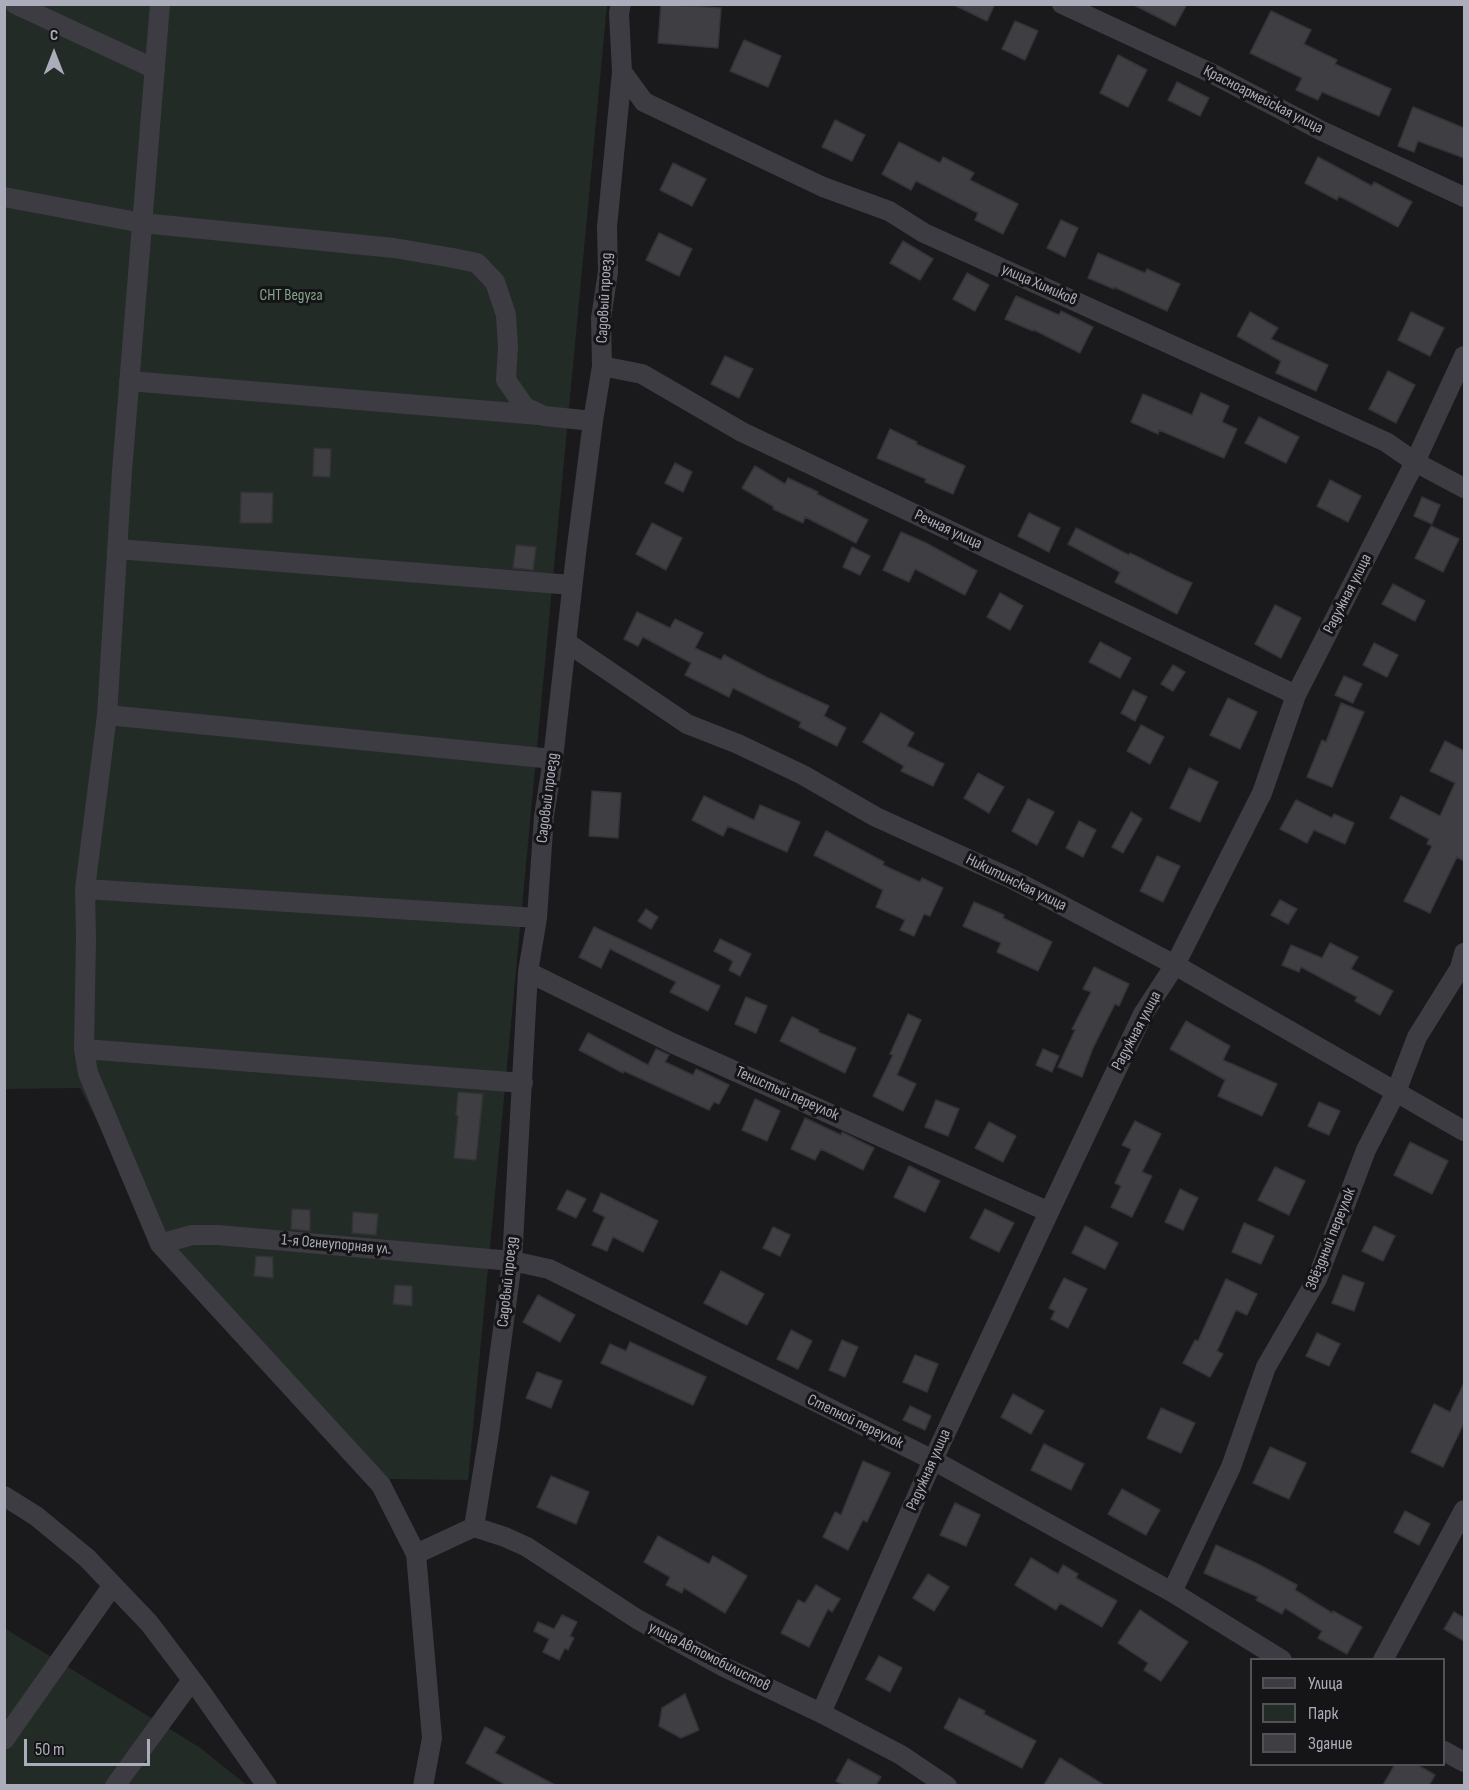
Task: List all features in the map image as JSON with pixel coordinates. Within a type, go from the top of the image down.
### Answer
[{"type":"street","points":[[15,4],[155,69]]},
{"type":"street","points":[[160,4],[129,381],[107,716],[85,889],[84,1049],[88,1073],[160,1244],[381,1485],[416,1554],[432,1738],[423,1785]]},
{"type":"street","name":"Садовый проезд","points":[[474,1527],[512,1262],[528,972],[537,918],[544,816],[553,759],[572,585],[602,366],[601,318],[608,272],[607,227],[622,72],[619,13],[621,4]]},
{"type":"street","name":"Красноармейская улица","points":[[1062,4],[1213,74],[1322,131],[1464,197]]},
{"type":"street","name":"улица Химиков","points":[[622,72],[644,102],[823,187],[889,211],[924,233],[1386,442],[1415,462],[1464,488]]},
{"type":"street","points":[[4,197],[142,223],[394,248],[477,263],[495,282],[506,315],[508,347],[506,380],[525,407],[544,416]]},
{"type":"street","name":"Радужная улица","points":[[821,1713],[933,1460],[1049,1212],[1143,1014],[1175,965],[1262,793],[1296,695],[1415,462],[1464,356]]},
{"type":"street","name":"Речная улица","points":[[602,366],[642,374],[742,432],[1296,695]]},
{"type":"street","points":[[129,381],[593,421]]},
{"type":"street","points":[[117,549],[572,585]]},
{"type":"street","name":"Никитинская улица","points":[[566,642],[687,724],[738,744],[803,774],[876,817],[1012,879],[1175,965],[1464,1131]]},
{"type":"street","points":[[107,716],[553,759]]},
{"type":"street","points":[[85,889],[537,918]]},
{"type":"street","name":"Звёздный переулок","points":[[1172,1592],[1231,1467],[1266,1367],[1317,1279],[1366,1150],[1396,1092],[1417,1037],[1460,968],[1464,953]]},
{"type":"street","name":"Тенистый переулок","points":[[528,972],[672,1043],[1049,1212]]},
{"type":"street","points":[[84,1049],[523,1083]]},
{"type":"street","name":"1-я Огнеупорная ул.","points":[[160,1244],[192,1235],[219,1234],[512,1262]]},
{"type":"street","name":"Степной переулок","points":[[512,1262],[549,1269],[933,1460],[1172,1592],[1280,1658]]},
{"type":"street","points":[[4,1496],[36,1516],[87,1558],[149,1623],[267,1785]]},
{"type":"street","points":[[1384,1658],[1464,1510]]},
{"type":"street","points":[[416,1554],[474,1527]]},
{"type":"street","name":"улица Автомобилистов","points":[[474,1527],[527,1547],[637,1619],[684,1646],[901,1755],[947,1785]]},
{"type":"street","points":[[4,1740],[112,1585]]},
{"type":"street","points":[[115,1785],[192,1680]]},
{"type":"street","points":[[1445,1752],[1464,1762]]},
{"type":"green space","name":"СНТ Ведуга","points":[[4,5],[607,5],[468,1480],[389,1479],[179,1280],[80,1088],[5,1089]]},
{"type":"green space","points":[[4,1628],[199,1747],[247,1785],[5,1785]]},
{"type":"building","points":[[661,4],[721,8],[718,48],[658,43]]},
{"type":"building","points":[[952,4],[995,4],[987,21]]},
{"type":"building","points":[[1132,4],[1187,4],[1175,26]]},
{"type":"building","points":[[1271,11],[1311,30],[1304,44],[1337,60],[1335,64],[1391,89],[1379,116],[1322,92],[1318,100],[1296,90],[1302,78],[1250,53]]},
{"type":"building","points":[[1015,21],[1038,31],[1025,60],[1002,49]]},
{"type":"building","points":[[744,40],[781,56],[768,87],[730,71]]},
{"type":"building","points":[[1118,55],[1147,70],[1128,107],[1100,93]]},
{"type":"building","points":[[1177,82],[1209,98],[1200,116],[1168,100]]},
{"type":"building","points":[[1413,107],[1464,128],[1464,158],[1418,141],[1414,152],[1398,146]]},
{"type":"building","points":[[835,120],[865,135],[852,161],[822,147]]},
{"type":"building","points":[[899,142],[940,163],[943,157],[974,173],[970,180],[1018,204],[1003,234],[975,220],[978,213],[916,181],[911,190],[882,174]]},
{"type":"building","points":[[1318,157],[1372,186],[1374,182],[1412,202],[1398,227],[1339,196],[1337,200],[1305,183]]},
{"type":"building","points":[[673,163],[706,179],[692,206],[660,190]]},
{"type":"building","points":[[1061,220],[1078,228],[1065,257],[1047,248]]},
{"type":"building","points":[[659,233],[692,249],[679,276],[646,260]]},
{"type":"building","points":[[903,241],[933,259],[920,280],[890,263]]},
{"type":"building","points":[[1098,253],[1145,273],[1147,269],[1180,284],[1167,311],[1088,278]]},
{"type":"building","points":[[967,273],[989,285],[975,311],[953,299]]},
{"type":"building","points":[[1016,296],[1059,315],[1061,311],[1093,327],[1080,353],[1034,330],[1005,319]]},
{"type":"building","points":[[1250,312],[1278,328],[1271,339],[1328,365],[1316,391],[1276,373],[1281,361],[1237,336]]},
{"type":"building","points":[[1411,312],[1444,328],[1430,356],[1398,340]]},
{"type":"building","points":[[725,356],[753,369],[739,398],[711,384]]},
{"type":"building","points":[[1388,371],[1415,385],[1396,423],[1369,409]]},
{"type":"building","points":[[1201,393],[1229,406],[1222,422],[1237,429],[1224,458],[1159,430],[1158,434],[1131,422],[1143,394],[1192,415]]},
{"type":"building","points":[[1259,417],[1299,437],[1286,463],[1245,443]]},
{"type":"building","points":[[890,429],[917,442],[916,444],[965,466],[953,494],[925,482],[926,479],[877,458]]},
{"type":"building","points":[[314,448],[331,449],[330,477],[313,476]]},
{"type":"building","points":[[675,463],[692,472],[683,492],[665,483]]},
{"type":"building","points":[[755,466],[785,484],[788,478],[818,492],[817,494],[868,520],[856,543],[805,517],[803,523],[773,509],[774,507],[742,488]]},
{"type":"building","points":[[1330,480],[1361,496],[1348,522],[1317,506]]},
{"type":"building","points":[[241,492],[273,493],[272,523],[240,523]]},
{"type":"building","points":[[1422,497],[1440,505],[1432,524],[1414,516]]},
{"type":"building","points":[[1029,513],[1060,528],[1049,552],[1018,536]]},
{"type":"building","points":[[652,523],[682,538],[666,570],[636,554]]},
{"type":"building","points":[[1431,526],[1459,539],[1443,572],[1415,558]]},
{"type":"building","points":[[1076,528],[1192,583],[1177,614],[1115,582],[1120,572],[1068,544]]},
{"type":"building","points":[[901,532],[977,571],[965,595],[915,569],[909,582],[883,570]]},
{"type":"building","points":[[516,545],[536,547],[533,570],[513,568]]},
{"type":"building","points":[[852,547],[870,556],[860,575],[843,567]]},
{"type":"building","points":[[1393,584],[1425,601],[1415,621],[1382,604]]},
{"type":"building","points":[[1000,593],[1023,606],[1010,630],[987,617]]},
{"type":"building","points":[[1275,605],[1301,618],[1281,658],[1255,644]]},
{"type":"building","points":[[637,612],[670,628],[675,619],[703,633],[695,648],[721,660],[724,655],[829,706],[824,716],[846,728],[837,746],[799,727],[801,722],[733,688],[729,697],[685,675],[691,663],[643,637],[638,646],[624,639]]},
{"type":"building","points":[[1100,642],[1131,658],[1120,678],[1089,662]]},
{"type":"building","points":[[1374,643],[1398,655],[1387,677],[1363,665]]},
{"type":"building","points":[[1173,665],[1185,672],[1173,691],[1161,684]]},
{"type":"building","points":[[1344,676],[1362,684],[1353,703],[1335,695]]},
{"type":"building","points":[[1133,690],[1147,697],[1135,721],[1121,713]]},
{"type":"building","points":[[1228,698],[1257,712],[1240,749],[1210,735]]},
{"type":"building","points":[[1341,703],[1364,712],[1332,787],[1307,777],[1322,740],[1326,742]]},
{"type":"building","points":[[881,713],[914,733],[907,746],[944,764],[933,786],[901,771],[904,766],[863,742]]},
{"type":"building","points":[[1141,725],[1164,737],[1150,764],[1127,751]]},
{"type":"building","points":[[1445,741],[1464,751],[1464,861],[1457,857],[1430,913],[1404,901],[1432,846],[1427,844],[1429,839],[1390,818],[1401,796],[1440,816],[1455,783],[1430,771]]},
{"type":"building","points":[[1189,768],[1218,782],[1200,822],[1170,808]]},
{"type":"building","points":[[978,773],[1004,787],[989,813],[964,798]]},
{"type":"building","points":[[592,791],[621,793],[618,838],[589,836]]},
{"type":"building","points":[[704,796],[754,820],[760,805],[800,822],[787,852],[728,826],[723,836],[692,820]]},
{"type":"building","points":[[1028,799],[1054,812],[1037,845],[1012,831]]},
{"type":"building","points":[[1296,800],[1332,818],[1334,814],[1354,823],[1345,844],[1314,830],[1307,843],[1280,829]]},
{"type":"building","points":[[1131,812],[1142,819],[1123,853],[1112,847]]},
{"type":"building","points":[[1079,821],[1096,830],[1083,857],[1066,848]]},
{"type":"building","points":[[826,831],[884,862],[883,865],[920,882],[922,878],[943,888],[930,916],[924,914],[914,936],[900,930],[905,920],[876,907],[883,890],[814,855]]},
{"type":"building","points":[[1157,856],[1180,866],[1163,902],[1140,891]]},
{"type":"building","points":[[1280,900],[1297,909],[1288,924],[1271,915]]},
{"type":"building","points":[[974,902],[1004,915],[1003,918],[1052,942],[1038,971],[997,952],[1001,943],[963,926]]},
{"type":"building","points":[[646,909],[658,917],[651,929],[638,921]]},
{"type":"building","points":[[594,927],[720,986],[708,1011],[670,992],[676,982],[610,949],[601,968],[579,957]]},
{"type":"building","points":[[720,939],[751,954],[740,976],[729,970],[733,961],[714,951]]},
{"type":"building","points":[[1330,943],[1358,957],[1351,969],[1393,991],[1380,1015],[1355,1001],[1357,997],[1301,967],[1299,972],[1282,965],[1291,945],[1322,958]]},
{"type":"building","points":[[1094,967],[1129,984],[1119,1006],[1115,1004],[1093,1048],[1082,1077],[1058,1067],[1075,1030],[1072,1029],[1091,992],[1083,989]]},
{"type":"building","points":[[746,997],[767,1006],[756,1033],[735,1024]]},
{"type":"building","points":[[908,1014],[921,1020],[897,1075],[916,1084],[903,1111],[873,1096],[893,1055],[890,1054]]},
{"type":"building","points":[[792,1017],[819,1030],[818,1032],[856,1048],[845,1073],[780,1041]]},
{"type":"building","points":[[1186,1021],[1230,1046],[1223,1060],[1277,1084],[1262,1116],[1218,1096],[1225,1080],[1170,1049]]},
{"type":"building","points":[[588,1033],[648,1065],[656,1049],[669,1055],[665,1062],[693,1075],[696,1069],[729,1085],[719,1104],[714,1102],[709,1110],[624,1071],[623,1073],[579,1050]]},
{"type":"building","points":[[1043,1049],[1059,1056],[1052,1072],[1036,1065]]},
{"type":"building","points":[[458,1092],[483,1094],[476,1160],[454,1158]]},
{"type":"building","points":[[755,1099],[780,1111],[767,1141],[742,1130]]},
{"type":"building","points":[[936,1100],[959,1109],[948,1136],[925,1127]]},
{"type":"building","points":[[1319,1102],[1340,1111],[1329,1135],[1308,1126]]},
{"type":"building","points":[[805,1118],[841,1135],[842,1132],[874,1148],[863,1170],[821,1149],[815,1160],[791,1149]]},
{"type":"building","points":[[1135,1121],[1161,1134],[1142,1172],[1152,1176],[1132,1217],[1111,1207],[1121,1186],[1115,1183],[1131,1149],[1122,1145]]},
{"type":"building","points":[[989,1122],[1016,1136],[1003,1162],[975,1148]]},
{"type":"building","points":[[1410,1142],[1448,1161],[1432,1194],[1394,1175]]},
{"type":"building","points":[[909,1166],[940,1181],[925,1212],[894,1197]]},
{"type":"building","points":[[1275,1167],[1305,1181],[1289,1215],[1258,1200]]},
{"type":"building","points":[[1180,1189],[1198,1198],[1183,1230],[1165,1222]]},
{"type":"building","points":[[567,1190],[586,1199],[576,1218],[557,1209]]},
{"type":"building","points":[[601,1193],[658,1221],[643,1252],[613,1237],[607,1251],[592,1245],[605,1217],[593,1211]]},
{"type":"building","points":[[292,1209],[310,1210],[310,1231],[291,1229]]},
{"type":"building","points":[[985,1209],[1014,1223],[999,1252],[970,1238]]},
{"type":"building","points":[[353,1212],[378,1214],[376,1235],[352,1233]]},
{"type":"building","points":[[1244,1223],[1274,1236],[1261,1264],[1232,1252]]},
{"type":"building","points":[[1085,1226],[1118,1243],[1105,1269],[1072,1253]]},
{"type":"building","points":[[1374,1226],[1395,1236],[1383,1261],[1362,1251]]},
{"type":"building","points":[[773,1227],[790,1235],[780,1256],[763,1248]]},
{"type":"building","points":[[256,1256],[273,1257],[273,1278],[254,1276]]},
{"type":"building","points":[[721,1271],[764,1294],[747,1325],[704,1303]]},
{"type":"building","points":[[1343,1275],[1364,1283],[1354,1311],[1332,1303]]},
{"type":"building","points":[[1064,1278],[1087,1289],[1068,1328],[1051,1319],[1055,1311],[1049,1308]]},
{"type":"building","points":[[1226,1279],[1257,1294],[1247,1315],[1236,1310],[1217,1351],[1223,1354],[1210,1377],[1183,1363],[1195,1340],[1198,1341]]},
{"type":"building","points":[[395,1285],[412,1286],[412,1306],[393,1304]]},
{"type":"building","points":[[538,1295],[575,1315],[560,1342],[523,1322]]},
{"type":"building","points":[[791,1330],[812,1341],[798,1369],[777,1359]]},
{"type":"building","points":[[1317,1333],[1340,1344],[1329,1366],[1306,1356]]},
{"type":"building","points":[[842,1340],[858,1347],[845,1377],[829,1370]]},
{"type":"building","points":[[630,1342],[706,1377],[693,1405],[601,1363],[610,1344],[626,1351]]},
{"type":"building","points":[[915,1355],[938,1364],[927,1392],[903,1382]]},
{"type":"building","points":[[537,1372],[562,1381],[551,1408],[526,1398]]},
{"type":"building","points":[[1464,1383],[1464,1423],[1443,1467],[1411,1452],[1434,1404],[1450,1412]]},
{"type":"building","points":[[1013,1394],[1044,1411],[1031,1434],[1001,1417]]},
{"type":"building","points":[[910,1406],[931,1416],[925,1430],[903,1420]]},
{"type":"building","points":[[1161,1408],[1195,1423],[1181,1453],[1147,1438]]},
{"type":"building","points":[[1044,1444],[1084,1464],[1071,1490],[1031,1470]]},
{"type":"building","points":[[1270,1447],[1306,1463],[1289,1499],[1253,1483]]},
{"type":"building","points":[[863,1461],[890,1473],[867,1522],[863,1520],[848,1550],[823,1537],[835,1512],[841,1515]]},
{"type":"building","points":[[551,1476],[589,1492],[576,1524],[537,1507]]},
{"type":"building","points":[[1122,1489],[1160,1510],[1146,1535],[1108,1514]]},
{"type":"building","points":[[955,1503],[980,1515],[966,1546],[940,1535]]},
{"type":"building","points":[[1405,1511],[1430,1524],[1419,1545],[1394,1532]]},
{"type":"building","points":[[658,1536],[709,1564],[713,1556],[747,1576],[725,1613],[684,1588],[682,1593],[666,1585],[670,1577],[644,1562]]},
{"type":"building","points":[[1216,1545],[1297,1585],[1295,1590],[1332,1613],[1333,1611],[1362,1627],[1347,1654],[1318,1638],[1322,1631],[1285,1608],[1282,1614],[1256,1600],[1258,1597],[1204,1573]]},
{"type":"building","points":[[1031,1558],[1058,1574],[1063,1565],[1078,1574],[1076,1578],[1117,1601],[1102,1627],[1060,1603],[1056,1610],[1015,1585]]},
{"type":"building","points":[[928,1574],[949,1587],[934,1611],[913,1598]]},
{"type":"building","points":[[816,1585],[840,1599],[832,1612],[828,1609],[809,1647],[781,1633],[798,1600],[805,1603]]},
{"type":"building","points":[[1140,1610],[1188,1642],[1161,1681],[1144,1670],[1148,1663],[1118,1643]]},
{"type":"building","points":[[1454,1612],[1464,1618],[1464,1641],[1444,1629]]},
{"type":"building","points":[[562,1615],[577,1622],[570,1636],[574,1638],[568,1650],[565,1648],[559,1660],[543,1652],[549,1639],[534,1631],[538,1622],[554,1629]]},
{"type":"building","points":[[879,1656],[902,1668],[890,1692],[866,1679]]},
{"type":"building","points":[[685,1694],[699,1730],[681,1738],[659,1726],[662,1708]]},
{"type":"building","points":[[959,1698],[1036,1741],[1022,1768],[944,1728]]},
{"type":"building","points":[[485,1727],[505,1737],[495,1753],[555,1785],[506,1785],[466,1763]]},
{"type":"building","points":[[1060,1758],[1104,1785],[1044,1785]]},
{"type":"building","points":[[848,1759],[881,1777],[876,1785],[844,1785],[836,1781]]},
{"type":"building","points":[[1394,1766],[1419,1766],[1435,1775],[1429,1785],[1383,1785]]}]
